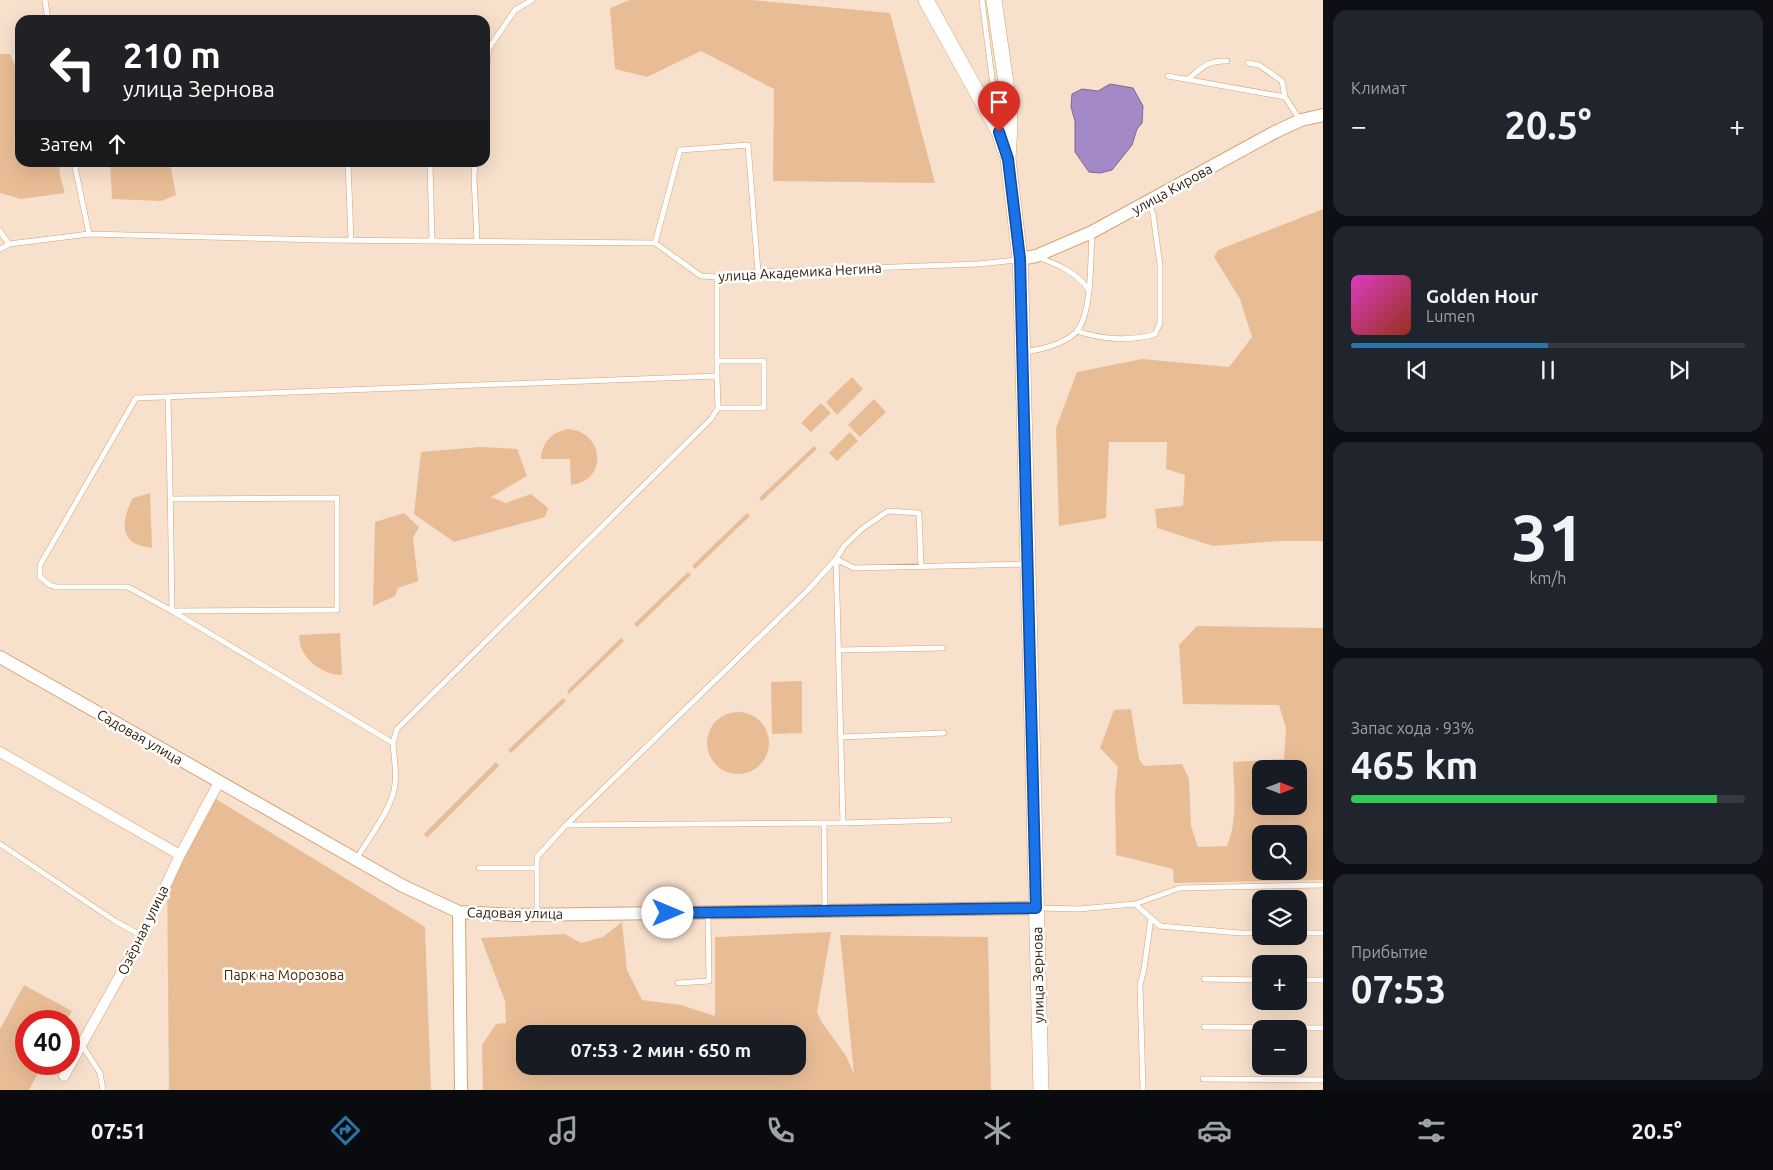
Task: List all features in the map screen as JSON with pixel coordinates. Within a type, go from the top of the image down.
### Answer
[{"type":"main road","points":[[926,0],[999,132],[1008,159]]},
{"type":"main road","points":[[994,0],[1009,104],[1008,159]]},
{"type":"main road","name":"улица Зернова","points":[[1008,159],[1020,259],[1041,1090]]},
{"type":"street","name":"улица Кирова","points":[[1020,259],[1036,256],[1092,232],[1276,132],[1301,120],[1323,115]]},
{"type":"street","name":"Садовая улица","points":[[0,657],[401,885],[459,912],[515,915],[1036,908]]},
{"type":"street","points":[[0,752],[180,855]]},
{"type":"street","name":"Озёрная улица","points":[[64,1076],[142,936],[180,855],[219,782]]},
{"type":"street","points":[[459,912],[461,1090]]},
{"type":"lane","points":[[45,0],[47,15]]},
{"type":"lane","points":[[490,47],[515,10],[532,0]]},
{"type":"lane","points":[[982,0],[999,132]]},
{"type":"lane","points":[[1188,79],[1207,63],[1227,61]]},
{"type":"lane","points":[[1248,63],[1259,65],[1282,80],[1285,97],[1301,120]]},
{"type":"lane","points":[[1168,76],[1285,97]]},
{"type":"lane","points":[[0,249],[9,244],[89,234],[351,240],[655,243],[680,150],[748,145],[758,272]]},
{"type":"lane","points":[[75,167],[89,234]]},
{"type":"lane","points":[[348,167],[351,240]]},
{"type":"lane","points":[[430,167],[432,241]]},
{"type":"lane","points":[[475,167],[477,241]]},
{"type":"lane","points":[[1077,332],[1094,337],[1142,338],[1154,334],[1160,323],[1160,265],[1154,222],[1148,202]]},
{"type":"lane","points":[[0,230],[9,244]]},
{"type":"lane","points":[[1022,352],[1044,349],[1065,340],[1077,332],[1087,309],[1092,232]]},
{"type":"lane","name":"улица Академика Негина","points":[[655,243],[700,276],[717,277],[758,272],[978,264],[1020,259]]},
{"type":"lane","points":[[1036,256],[1065,268],[1082,279],[1089,289]]},
{"type":"lane","points":[[356,859],[387,808],[393,794],[395,777],[393,743],[396,729],[711,419],[718,408],[717,277]]},
{"type":"lane","points":[[717,360],[764,360],[764,408],[718,408]]},
{"type":"lane","points":[[393,743],[172,611],[128,587],[56,587],[40,577],[40,565],[136,398],[717,376]]},
{"type":"lane","points":[[168,397],[172,611]]},
{"type":"lane","points":[[170,499],[337,498],[338,610],[172,611]]},
{"type":"lane","points":[[538,914],[537,857],[566,825],[808,590],[836,559],[844,546],[863,528],[888,511],[919,513],[921,566]]},
{"type":"lane","points":[[836,559],[854,568],[1028,564]]},
{"type":"lane","points":[[836,559],[843,822]]},
{"type":"lane","points":[[838,650],[943,648]]},
{"type":"lane","points":[[841,737],[944,733]]},
{"type":"lane","points":[[566,825],[949,820]]},
{"type":"lane","points":[[824,823],[825,912]]},
{"type":"lane","points":[[0,844],[115,921],[142,936]]},
{"type":"lane","points":[[479,868],[537,868]]},
{"type":"lane","points":[[1036,908],[1079,909],[1135,904],[1180,888],[1323,885]]},
{"type":"lane","points":[[1135,904],[1160,926],[1252,933]]},
{"type":"lane","points":[[678,983],[709,981],[708,913]]},
{"type":"lane","points":[[1143,1090],[1140,985],[1151,918]]},
{"type":"lane","points":[[1307,933],[1323,933]]},
{"type":"lane","points":[[1204,979],[1252,980]]},
{"type":"lane","points":[[1307,980],[1323,980]]},
{"type":"lane","points":[[1204,1027],[1323,1028]]},
{"type":"lane","points":[[82,1045],[100,1073],[103,1090]]},
{"type":"lane","points":[[1203,1079],[1323,1080]]},
{"type":"green space","points":[[630,0],[751,0],[890,13],[935,183],[773,181],[774,89],[701,51],[647,77],[615,69],[610,8]]},
{"type":"green space","points":[[0,54],[10,54],[15,66],[15,167],[59,167],[65,193],[21,199],[0,193]]},
{"type":"green space","points":[[110,167],[171,167],[176,195],[161,201],[112,199]]},
{"type":"green space","points":[[1323,209],[1323,541],[1279,541],[1213,546],[1157,528],[1155,509],[1183,506],[1185,475],[1166,469],[1167,442],[1109,442],[1106,518],[1059,526],[1056,428],[1077,372],[1142,359],[1229,367],[1252,337],[1240,299],[1214,257],[1218,250]]},
{"type":"green space","points":[[852,377],[863,389],[837,415],[826,402]]},
{"type":"green space","points":[[874,399],[886,412],[860,437],[848,425]]},
{"type":"green space","points":[[821,403],[831,413],[811,432],[801,423]]},
{"type":"green space","points":[[568,429],[580,432],[589,438],[595,447],[597,457],[596,466],[591,475],[583,482],[571,485],[570,459],[541,459],[543,448],[549,439],[562,430]]},
{"type":"green space","points":[[850,432],[858,441],[837,461],[829,453]]},
{"type":"green space","points":[[814,446],[817,449],[762,501],[759,498]]},
{"type":"green space","points":[[480,447],[517,449],[527,476],[491,497],[506,503],[531,494],[548,508],[545,517],[454,542],[414,514],[421,452]]},
{"type":"green space","points":[[150,493],[152,548],[138,545],[130,540],[125,529],[126,516],[133,498]]},
{"type":"green space","points":[[404,513],[419,527],[413,538],[418,581],[398,588],[395,596],[373,606],[375,522]]},
{"type":"green space","points":[[747,513],[750,516],[695,569],[692,566]]},
{"type":"green space","points":[[688,572],[691,575],[637,627],[634,624]]},
{"type":"green space","points":[[1197,626],[1323,628],[1323,880],[1174,883],[1173,869],[1116,855],[1115,794],[1118,767],[1100,748],[1114,710],[1131,709],[1139,759],[1144,766],[1182,764],[1189,779],[1191,826],[1198,847],[1227,846],[1234,815],[1233,762],[1252,761],[1252,815],[1308,815],[1308,760],[1267,760],[1284,759],[1286,728],[1279,705],[1183,704],[1179,645]]},
{"type":"green space","points":[[340,633],[342,675],[329,673],[312,663],[301,647],[299,635]]},
{"type":"green space","points":[[621,638],[624,641],[569,694],[567,691]]},
{"type":"green space","points":[[802,681],[802,733],[772,734],[771,682]]},
{"type":"green space","points":[[563,698],[566,701],[511,753],[508,750]]},
{"type":"green space","points":[[732,712],[744,712],[760,721],[767,731],[769,743],[767,755],[760,765],[744,774],[732,774],[721,769],[712,760],[707,749],[707,737],[712,726],[721,717]]},
{"type":"green space","points":[[496,762],[499,766],[427,838],[424,834]]},
{"type":"green space","name":"Парк на Морозова","points":[[216,799],[425,927],[431,1090],[169,1090],[167,871]]},
{"type":"green space","points":[[622,922],[627,970],[642,1000],[681,1005],[715,1016],[715,937],[831,932],[817,1012],[821,1021],[846,1056],[854,1074],[840,935],[988,937],[991,1090],[483,1090],[482,1045],[496,1024],[506,1023],[505,1001],[481,938],[565,934],[581,943],[603,937]]},
{"type":"green space","points":[[24,985],[70,1010],[15,1010],[15,1075],[37,1075],[29,1090],[0,1090],[0,1029]]},
{"type":"shaded area","points":[[1110,84],[1133,88],[1143,106],[1142,123],[1137,129],[1132,145],[1112,170],[1100,173],[1089,172],[1075,152],[1075,121],[1071,107],[1072,94],[1082,89],[1098,91]]},
{"type":"route","points":[[668,913],[1036,908],[1022,286],[1008,159],[999,132]]}]
